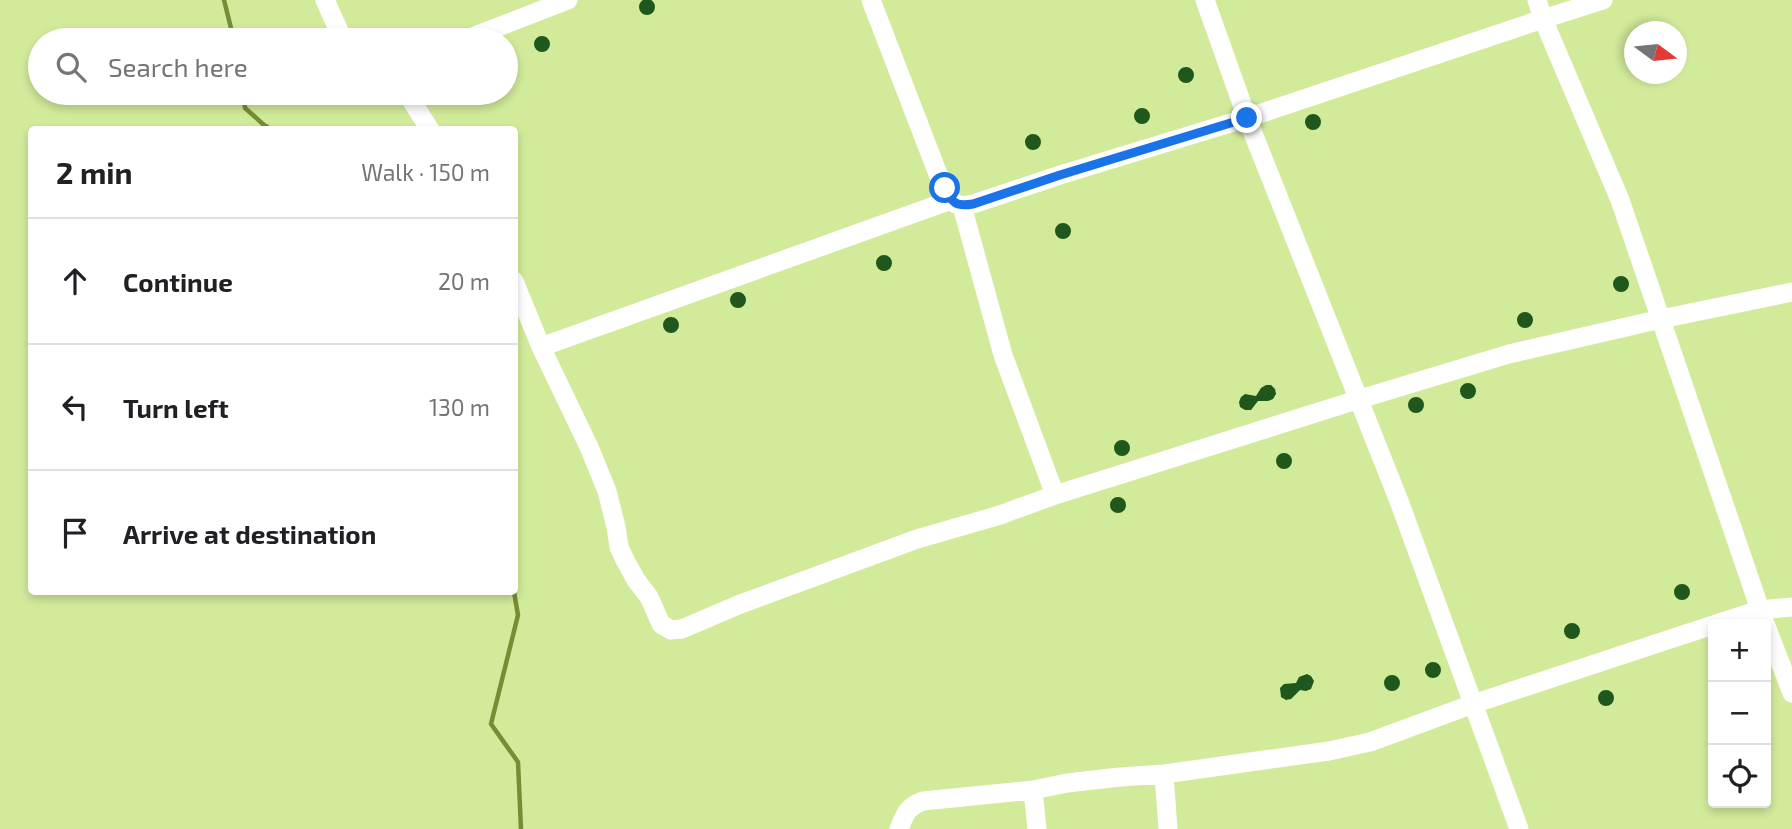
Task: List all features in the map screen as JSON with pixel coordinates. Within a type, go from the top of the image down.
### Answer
[{"type":"street","points":[[325,0],[338,28]]},
{"type":"street","points":[[495,28],[568,0]]},
{"type":"street","points":[[871,0],[939,174],[957,203],[1003,355],[1055,495]]},
{"type":"street","points":[[1205,0],[1247,118],[1399,501],[1519,829]]},
{"type":"street","points":[[1537,0],[1620,200],[1763,619]]},
{"type":"street","points":[[541,347],[957,203],[983,201],[1247,118],[1603,0]]},
{"type":"street","points":[[414,105],[428,126]]},
{"type":"street","points":[[518,291],[607,491],[617,527],[619,547],[662,624],[671,630],[682,629],[738,605],[917,538],[1000,515],[1055,495],[1509,354],[1661,318],[1792,292]]},
{"type":"street","points":[[1765,619],[1792,607]]},
{"type":"street","points":[[900,829],[904,815],[912,805],[923,801],[1164,774],[1329,751],[1370,742],[1473,704],[1708,627]]},
{"type":"street","points":[[1771,640],[1792,693]]},
{"type":"street","points":[[1164,774],[1168,829]]},
{"type":"street","points":[[1033,790],[1037,829]]},
{"type":"building","points":[[644,-1],[650,-1],[655,7],[653,13],[644,15],[639,10],[639,4]]},
{"type":"building","points":[[539,36],[545,36],[550,44],[548,50],[539,52],[534,47],[534,41]]},
{"type":"building","points":[[1183,67],[1189,67],[1194,75],[1192,81],[1183,83],[1178,78],[1178,72]]},
{"type":"building","points":[[1139,108],[1145,108],[1150,116],[1148,122],[1139,124],[1134,119],[1134,113]]},
{"type":"building","points":[[1310,114],[1316,114],[1321,122],[1319,128],[1310,130],[1305,125],[1305,119]]},
{"type":"building","points":[[1030,134],[1036,134],[1041,142],[1039,148],[1030,150],[1025,145],[1025,139]]},
{"type":"building","points":[[1060,223],[1066,223],[1071,231],[1069,237],[1060,239],[1055,234],[1055,228]]},
{"type":"building","points":[[881,255],[887,255],[892,263],[890,269],[881,271],[876,266],[876,260]]},
{"type":"building","points":[[1618,276],[1624,276],[1629,284],[1627,290],[1618,292],[1613,287],[1613,281]]},
{"type":"building","points":[[735,292],[741,292],[746,300],[744,306],[735,308],[730,303],[730,297]]},
{"type":"building","points":[[1522,312],[1528,312],[1533,320],[1531,326],[1522,328],[1517,323],[1517,317]]},
{"type":"building","points":[[668,317],[674,317],[679,325],[677,331],[668,333],[663,328],[663,322]]},
{"type":"building","points":[[1465,383],[1471,383],[1476,391],[1474,397],[1465,399],[1460,394],[1460,388]]},
{"type":"building","points":[[1266,385],[1275,389],[1273,399],[1258,401],[1251,410],[1240,407],[1241,397],[1245,394],[1256,396]]},
{"type":"building","points":[[1413,397],[1419,397],[1424,405],[1422,411],[1413,413],[1408,408],[1408,402]]},
{"type":"building","points":[[1119,440],[1125,440],[1130,448],[1128,454],[1119,456],[1114,451],[1114,445]]},
{"type":"building","points":[[1281,453],[1287,453],[1292,461],[1290,467],[1281,469],[1276,464],[1276,458]]},
{"type":"building","points":[[1115,497],[1121,497],[1126,505],[1124,511],[1115,513],[1110,508],[1110,502]]},
{"type":"building","points":[[1679,584],[1685,584],[1690,592],[1688,598],[1679,600],[1674,595],[1674,589]]},
{"type":"building","points":[[1569,623],[1575,623],[1580,631],[1578,637],[1569,639],[1564,634],[1564,628]]},
{"type":"building","points":[[1430,662],[1436,662],[1441,670],[1439,676],[1430,678],[1425,673],[1425,667]]},
{"type":"building","points":[[1307,674],[1314,681],[1311,689],[1300,690],[1291,699],[1281,697],[1280,688],[1284,684],[1296,683],[1299,677]]},
{"type":"building","points":[[1389,675],[1395,675],[1400,683],[1398,689],[1389,691],[1384,686],[1384,680]]},
{"type":"building","points":[[1603,690],[1609,690],[1614,698],[1612,704],[1603,706],[1598,701],[1598,695]]},
{"type":"waterway","points":[[224,0],[231,28]]},
{"type":"waterway","points":[[245,105],[266,126]]},
{"type":"waterway","points":[[515,595],[518,615],[491,724],[518,762],[521,829]]},
{"type":"route","points":[[945,188],[956,204],[973,204],[1247,118]]}]
